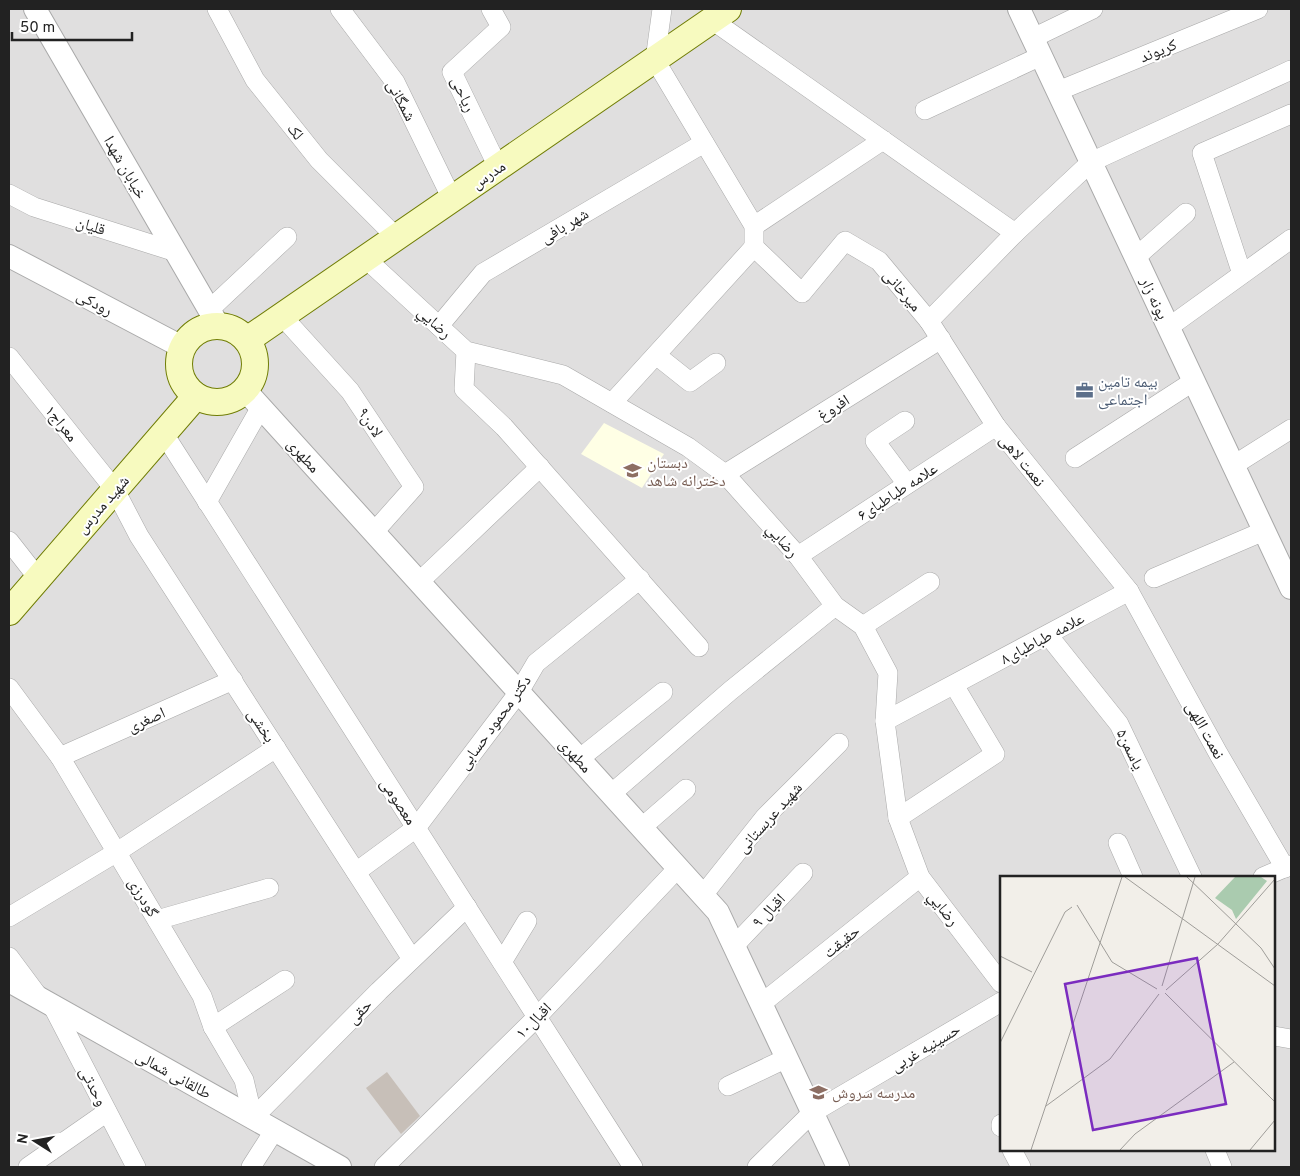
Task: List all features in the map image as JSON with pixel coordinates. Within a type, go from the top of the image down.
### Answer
[{"type":"main road","name":"مدرس","points":[[247,340],[720,14]]},
{"type":"main road","points":[[214,317],[239,332],[247,340],[255,360],[251,381],[253,399],[237,396],[227,401],[206,401],[188,389],[180,374],[179,358],[182,347],[188,338],[207,326],[214,317]]},
{"type":"main road","name":"شهید مدرس","points":[[9,612],[196,396]]},
{"type":"street","name":"خیابان شهدا","points":[[35,9],[214,317]]},
{"type":"street","name":"لک","points":[[217,9],[256,80],[284,116],[319,160],[396,237]]},
{"type":"street","name":"شمگانی","points":[[340,9],[395,82],[452,199]]},
{"type":"street","name":"ریاحی","points":[[491,9],[501,27],[452,72],[498,167]]},
{"type":"street","points":[[612,403],[754,247],[754,226],[655,60],[662,9]]},
{"type":"street","name":"پونه زار","points":[[1019,9],[1291,588]]},
{"type":"street","points":[[925,110],[1037,47],[1093,9]]},
{"type":"street","name":"کریوند","points":[[1058,91],[1258,9]]},
{"type":"street","points":[[720,14],[883,140],[1015,233]]},
{"type":"street","name":"میرخانی","points":[[754,247],[802,294],[844,240],[879,261],[929,320],[1015,233],[1091,162],[1291,70]]},
{"type":"street","points":[[1242,274],[1202,153],[1291,114]]},
{"type":"street","points":[[754,226],[883,140]]},
{"type":"street","name":"شهر بافی","points":[[439,326],[484,273],[704,143]]},
{"type":"street","name":"قلیان","points":[[9,194],[34,207],[176,252]]},
{"type":"street","points":[[1136,257],[1186,213]]},
{"type":"street","points":[[214,317],[287,237]]},
{"type":"street","points":[[1169,327],[1291,239]]},
{"type":"street","name":"رودکی","points":[[9,256],[182,347]]},
{"type":"street","name":"رضایي","points":[[366,258],[466,351],[564,374],[688,447],[725,474],[798,556],[835,606],[863,626],[888,673],[885,721],[898,818],[920,877],[1000,982]]},
{"type":"street","name":"لادن۹","points":[[282,316],[350,391],[414,487],[374,532]]},
{"type":"street","name":"نعمت لاهی","points":[[929,320],[996,426],[1129,591]]},
{"type":"street","name":"افروغ","points":[[725,474],[941,340]]},
{"type":"street","points":[[466,351],[464,389],[504,427],[640,578],[699,647]]},
{"type":"street","points":[[656,355],[690,382],[716,363]]},
{"type":"street","name":"معراج۱","points":[[9,357],[115,490]]},
{"type":"street","points":[[1075,458],[1194,381]]},
{"type":"street","points":[[207,502],[253,399]]},
{"type":"street","name":"مطهری","points":[[253,399],[718,912],[838,1167]]},
{"type":"street","points":[[905,421],[875,441],[907,484]]},
{"type":"street","name":"علامه طباطبای۶","points":[[798,556],[996,426]]},
{"type":"street","points":[[1234,465],[1291,430]]},
{"type":"street","name":"معصومی","points":[[164,434],[633,1167]]},
{"type":"street","points":[[419,582],[540,467]]},
{"type":"street","name":"بخشی","points":[[115,490],[139,536],[412,959]]},
{"type":"street","points":[[1154,578],[1264,531]]},
{"type":"street","points":[[9,541],[38,578]]},
{"type":"street","name":"دکتر محمود حسابی","points":[[356,872],[416,828],[518,692],[536,663],[640,578]]},
{"type":"street","points":[[863,626],[930,582]]},
{"type":"street","name":"علامه طباطبای۸","points":[[885,721],[1129,591]]},
{"type":"street","name":"نعمت اللهی","points":[[1129,591],[1218,753],[1288,866]]},
{"type":"street","points":[[611,794],[730,691],[835,606]]},
{"type":"street","name":"یاسمن۵","points":[[1048,634],[1119,724],[1192,876]]},
{"type":"street","name":"اصغری","points":[[60,757],[233,680]]},
{"type":"street","points":[[898,818],[995,754],[954,685]]},
{"type":"street","name":"گودرزی","points":[[9,688],[60,757],[202,996],[213,1027],[244,1080],[253,1118]]},
{"type":"street","points":[[579,759],[663,692]]},
{"type":"street","name":"شهید عربستانی","points":[[703,895],[765,817],[839,743]]},
{"type":"street","points":[[9,917],[117,852],[276,748]]},
{"type":"street","points":[[641,828],[686,789]]},
{"type":"street","points":[[1118,843],[1133,876]]},
{"type":"street","points":[[1264,876],[1288,866]]},
{"type":"street","name":"اقبال۱۰","points":[[384,1167],[537,1017],[678,868]]},
{"type":"street","name":"اقبال ۹","points":[[734,946],[803,873]]},
{"type":"street","name":"حقیقت","points":[[761,1004],[920,877]]},
{"type":"street","points":[[157,920],[269,888]]},
{"type":"street","name":"حقی","points":[[253,1118],[412,959],[467,907]]},
{"type":"street","points":[[502,962],[527,921]]},
{"type":"street","name":"وحدتی","points":[[9,957],[46,1001],[136,1167]]},
{"type":"street","points":[[213,1027],[285,980]]},
{"type":"street","name":"طالقانی شمالی","points":[[9,982],[340,1167]]},
{"type":"street","name":"حسینیه غربی","points":[[757,1167],[812,1113],[1000,1003]]},
{"type":"street","points":[[1275,1036],[1291,1039]]},
{"type":"street","points":[[728,1086],[787,1058]]},
{"type":"street","points":[[28,1167],[107,1112]]},
{"type":"street","points":[[251,1167],[274,1131]]},
{"type":"street","points":[[1013,1151],[1021,1167]]},
{"type":"street","points":[[1215,1151],[1222,1167]]},
{"type":"shaded area","points":[[9,9],[1291,9],[1291,1167],[9,1167]]},
{"type":"shaded area","name":"دبستان دخترانه شاهد","points":[[604,423],[664,454],[642,488],[581,454]]},
{"type":"building","points":[[387,1072],[420,1116],[401,1134],[366,1088]]},
{"type":"place","name":"بیمه تامین اجتماعی","points":[[1084,390]]},
{"type":"place","name":"دبستان دخترانه شاهد","points":[[633,471]]},
{"type":"place","name":"مدرسه سروش","points":[[818,1092]]}]
